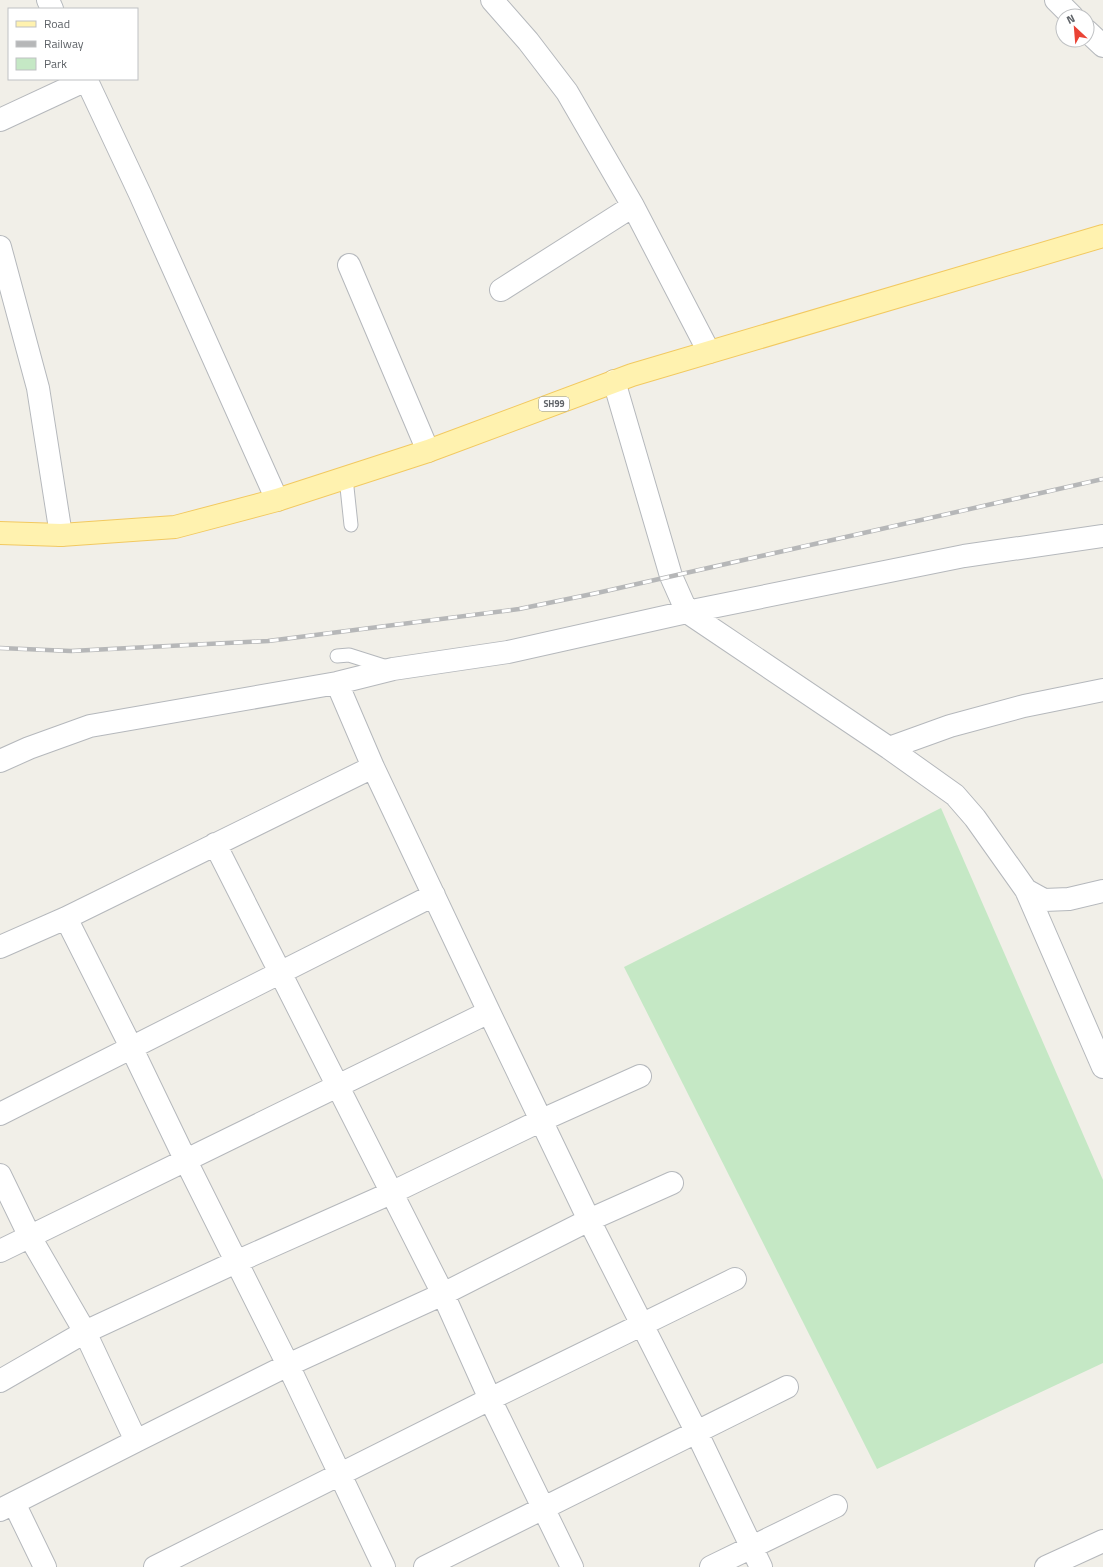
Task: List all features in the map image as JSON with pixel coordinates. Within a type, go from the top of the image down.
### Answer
[{"type":"main road","name":"SH99","points":[[0,533],[61,535],[175,527],[277,500],[428,451],[632,375],[1103,236]]},
{"type":"street","points":[[492,0],[528,41],[567,92],[633,206],[709,352]]},
{"type":"street","points":[[1056,0],[1064,8]]},
{"type":"street","points":[[1095,38],[1103,46]]},
{"type":"street","points":[[0,120],[86,80],[140,194],[277,500]]},
{"type":"street","points":[[501,290],[633,206]]},
{"type":"street","points":[[0,247],[38,388],[61,535]]},
{"type":"street","points":[[349,265],[428,451]]},
{"type":"street","points":[[614,381],[672,576],[687,612],[889,748],[955,795],[975,818],[1026,890],[1103,1067]]},
{"type":"street","points":[[0,761],[29,748],[90,726],[337,682],[393,670],[508,652],[687,612],[964,556],[1103,536]]},
{"type":"street","points":[[337,682],[373,767],[488,1012],[542,1120],[589,1220],[696,1431],[761,1567]]},
{"type":"street","points":[[889,748],[950,726],[1016,708],[1103,690]]},
{"type":"street","points":[[0,947],[66,918],[373,767]]},
{"type":"street","points":[[216,844],[443,1294],[490,1399],[572,1567]]},
{"type":"street","points":[[1026,890],[1044,900],[1069,900],[1103,891]]},
{"type":"street","points":[[0,1114],[132,1049],[434,895]]},
{"type":"street","points":[[66,918],[288,1365],[384,1567]]},
{"type":"street","points":[[0,1251],[488,1012]]},
{"type":"street","points":[[0,1381],[85,1332],[236,1262],[391,1193],[542,1120],[640,1076]]},
{"type":"street","points":[[0,1175],[30,1237],[85,1332],[136,1441]]},
{"type":"street","points":[[45,1567],[7,1506],[288,1365],[443,1294],[589,1220],[672,1183]]},
{"type":"street","points":[[154,1567],[490,1399],[735,1279]]},
{"type":"street","points":[[425,1567],[787,1387]]},
{"type":"street","points":[[711,1567],[836,1506]]},
{"type":"street","points":[[1046,1567],[1103,1541]]},
{"type":"lane","points":[[346,478],[351,525]]},
{"type":"lane","points":[[336,656],[349,655],[393,670]]},
{"type":"green space","points":[[941,808],[1103,1180],[1103,1363],[877,1469],[624,967]]},
{"type":"railway","points":[[0,648],[71,651],[268,641],[519,609],[597,593],[1103,479]]}]
